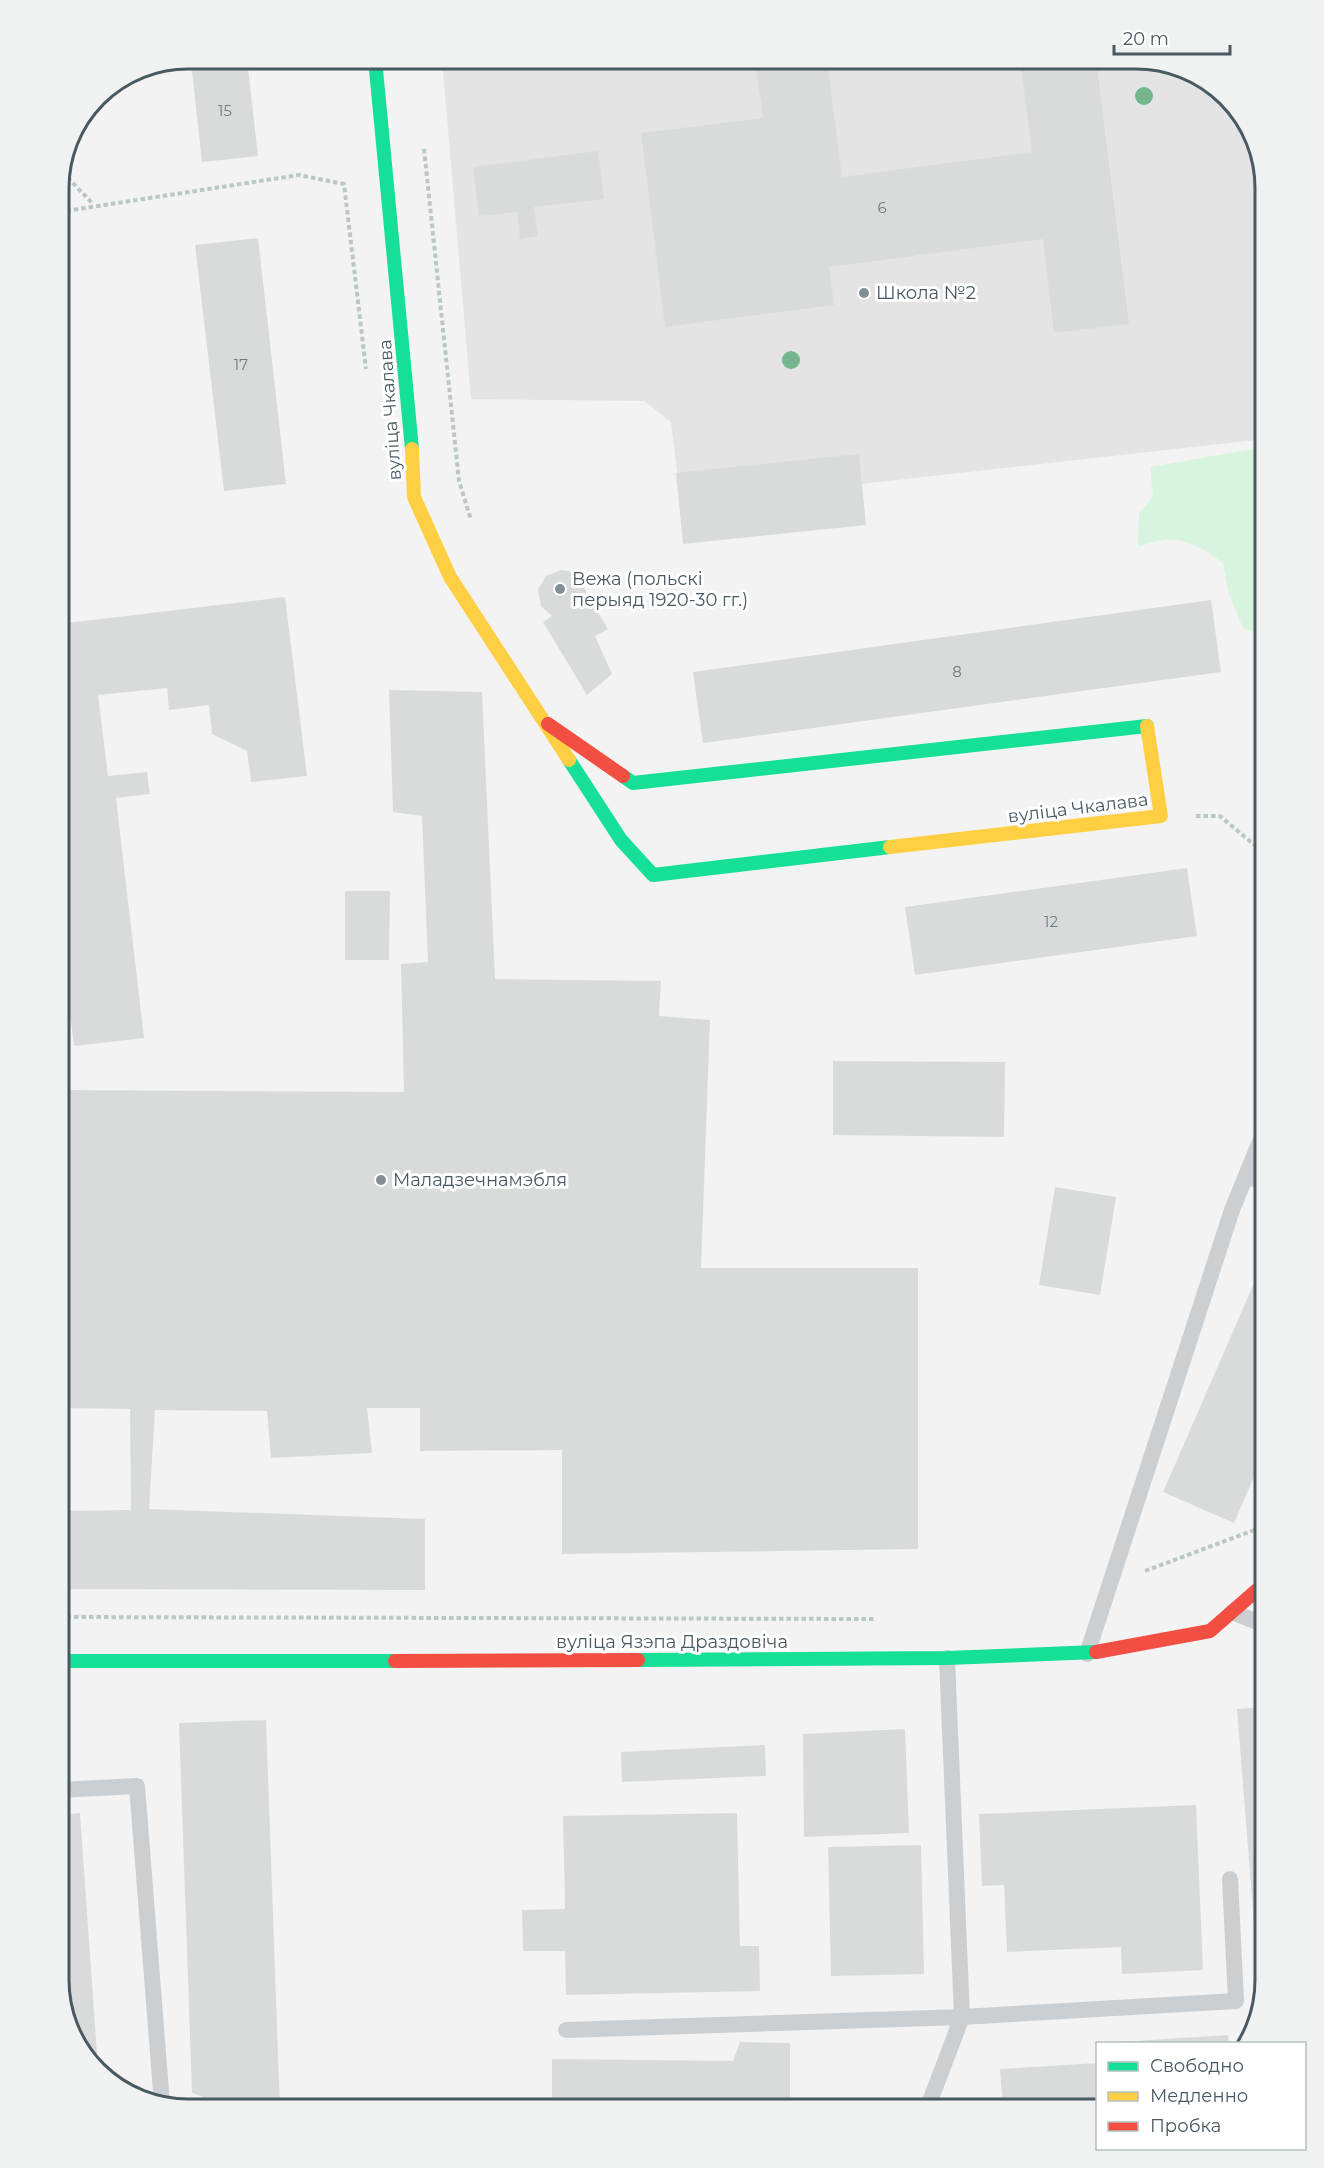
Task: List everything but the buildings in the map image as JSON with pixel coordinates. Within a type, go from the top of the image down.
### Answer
[{"type":"street","name":"вуліца Чкалава","points":[[376,69],[409,400],[414,497],[450,578],[548,724],[621,840],[653,875],[1161,816],[1147,726],[633,783],[548,724]]},
{"type":"street","name":"вуліца Язэпа Драздовіча","points":[[69,1660],[947,1658],[1087,1654],[1210,1631],[1255,1592]]},
{"type":"lane","points":[[1087,1654],[1232,1210],[1255,1154]]},
{"type":"lane","points":[[1246,1175],[1255,1179]]},
{"type":"lane","points":[[1232,1612],[1255,1621]]},
{"type":"lane","points":[[931,2099],[962,2017],[947,1658]]},
{"type":"lane","points":[[69,1789],[137,1786],[161,2096]]},
{"type":"lane","points":[[566,2030],[962,2017],[1236,2001],[1230,1879]]},
{"type":"path","points":[[423,144],[459,481],[471,520]]},
{"type":"path","points":[[69,210],[299,175],[344,184]]},
{"type":"path","points":[[69,180],[93,205]]},
{"type":"path","points":[[1161,816],[1220,816],[1255,845]]},
{"type":"path","points":[[1134,1575],[1255,1530]]},
{"type":"path","points":[[69,1617],[882,1619]]},
{"type":"shaded area","name":"Школа №2","points":[[443,69],[1144,69],[1175,75],[1215,98],[1235,122],[1249,149],[1255,188],[1255,440],[681,504],[671,422],[644,401],[471,399]]},
{"type":"green space","points":[[1255,449],[1255,632],[1243,628],[1228,591],[1223,563],[1193,544],[1183,541],[1163,540],[1138,547],[1139,513],[1153,497],[1150,467]]},
{"type":"traffic: fast","points":[[376,69],[412,449]]},
{"type":"traffic: fast","points":[[623,776],[633,783],[1147,726]]},
{"type":"traffic: fast","points":[[569,760],[621,840],[653,875],[890,847]]},
{"type":"traffic: fast","points":[[638,1660],[947,1658],[1096,1652]]},
{"type":"traffic: fast","points":[[69,1661],[395,1661]]},
{"type":"traffic: slow","points":[[412,449],[414,497],[450,577],[569,760]]},
{"type":"traffic: slow","points":[[890,847],[1161,816],[1147,726]]},
{"type":"traffic: jam","points":[[548,724],[623,776]]},
{"type":"traffic: jam","points":[[1096,1652],[1210,1631],[1255,1592]]},
{"type":"traffic: jam","points":[[395,1661],[638,1660]]},
{"type":"place","name":"Школа №2","points":[[864,293]]},
{"type":"place","name":"Вежа (польскі перыяд 1920-30 гг.)","points":[[560,589]]},
{"type":"place","name":"Маладзечнамэбля","points":[[381,1180]]}]
